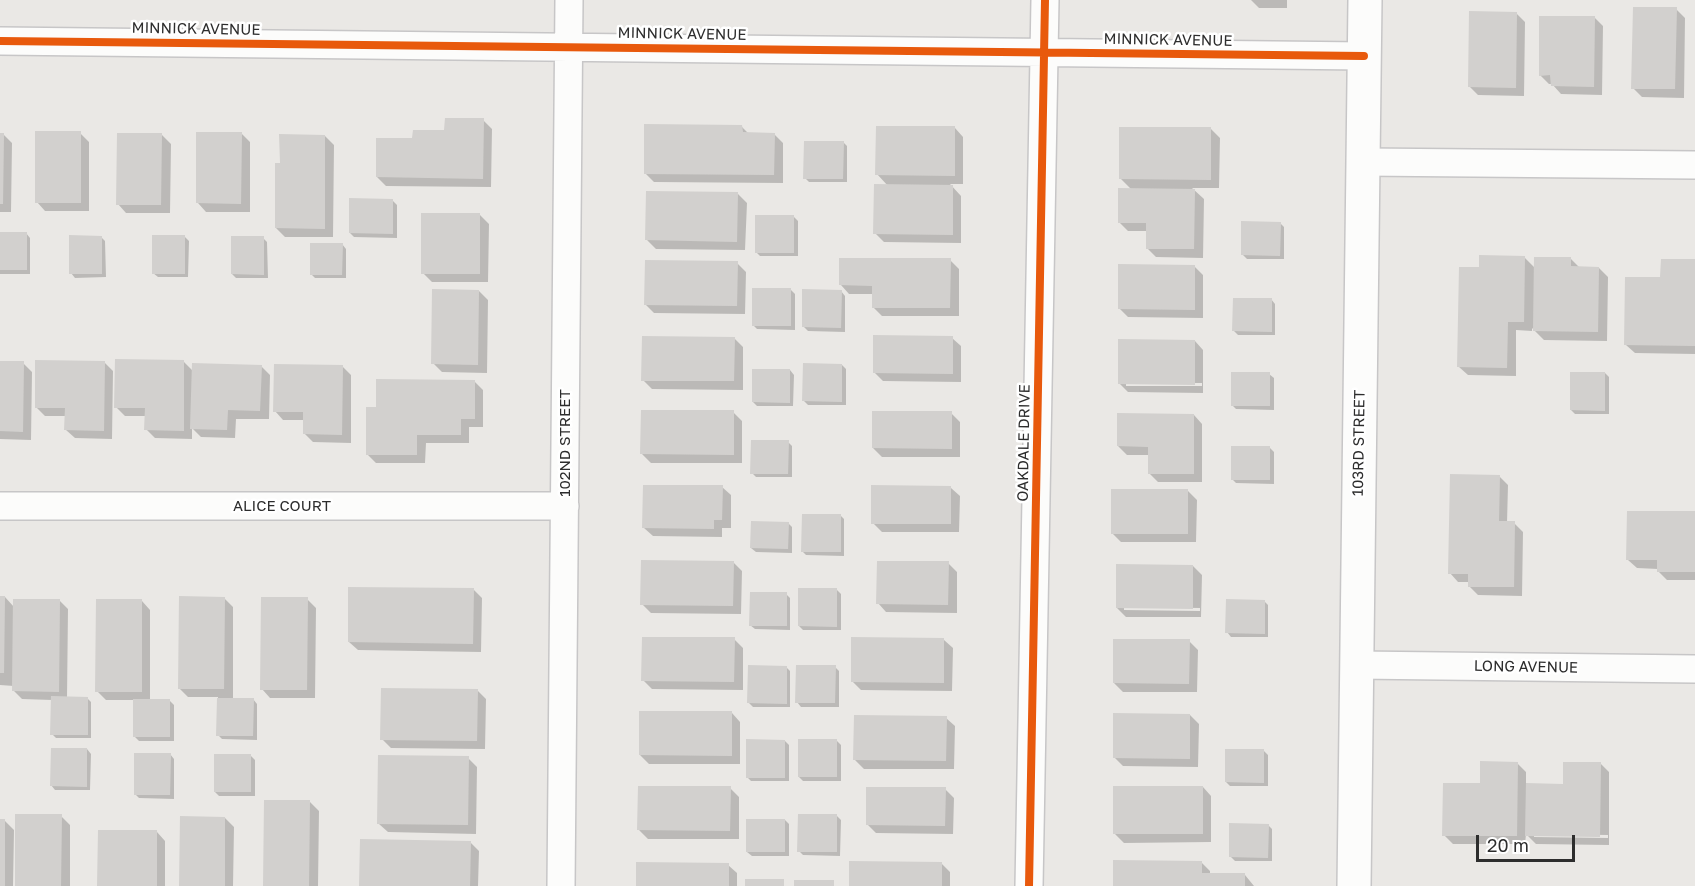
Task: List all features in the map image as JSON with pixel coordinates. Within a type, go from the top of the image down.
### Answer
[{"type":"main road","name":"103RD STREET","points":[[1354,886],[1365,0]]},
{"type":"street","name":"102ND STREET","points":[[561,886],[569,0]]},
{"type":"street","name":"OAKDALE DRIVE","points":[[1029,886],[1045,0]]},
{"type":"street","name":"MINNICK AVENUE","points":[[0,41],[1364,56]]},
{"type":"street","points":[[1363,162],[1695,165]]},
{"type":"street","name":"ALICE COURT","points":[[0,506],[565,506]]},
{"type":"street","name":"LONG AVENUE","points":[[1357,665],[1695,669]]},
{"type":"building","points":[[1633,7],[1677,7],[1675,89],[1631,89]]},
{"type":"building","points":[[1469,11],[1517,12],[1516,88],[1468,87]]},
{"type":"building","points":[[1539,16],[1595,16],[1594,87],[1551,86],[1550,75],[1539,76]]},
{"type":"building","points":[[445,118],[484,118],[483,179],[376,177],[376,138],[412,138],[413,130],[444,130]]},
{"type":"building","points":[[644,124],[742,125],[743,132],[775,133],[774,175],[644,174]]},
{"type":"building","points":[[876,126],[955,126],[955,176],[875,175]]},
{"type":"building","points":[[1119,127],[1211,127],[1211,180],[1119,179]]},
{"type":"building","points":[[35,131],[81,131],[81,203],[35,203]]},
{"type":"building","points":[[196,132],[242,132],[241,204],[196,203]]},
{"type":"building","points":[[0,133],[4,133],[3,204],[0,204]]},
{"type":"building","points":[[117,133],[162,133],[161,205],[116,205]]},
{"type":"building","points":[[279,134],[325,135],[325,229],[275,228],[275,163],[280,163]]},
{"type":"building","points":[[804,141],[844,141],[843,179],[803,179]]},
{"type":"building","points":[[874,184],[953,185],[953,235],[873,234]]},
{"type":"building","points":[[1118,188],[1195,189],[1194,249],[1146,249],[1146,223],[1118,223]]},
{"type":"building","points":[[646,191],[738,192],[737,242],[645,240]]},
{"type":"building","points":[[349,198],[393,199],[393,234],[349,233]]},
{"type":"building","points":[[421,213],[480,213],[480,274],[421,274]]},
{"type":"building","points":[[755,215],[794,215],[794,253],[755,253]]},
{"type":"building","points":[[1241,221],[1281,222],[1280,256],[1241,255]]},
{"type":"building","points":[[0,232],[27,232],[27,270],[0,270]]},
{"type":"building","points":[[69,235],[102,236],[102,274],[69,274]]},
{"type":"building","points":[[152,235],[185,235],[185,274],[152,274]]},
{"type":"building","points":[[231,236],[264,236],[264,275],[231,274]]},
{"type":"building","points":[[310,243],[343,243],[342,275],[310,275]]},
{"type":"building","points":[[1479,255],[1525,256],[1524,322],[1508,322],[1507,368],[1457,367],[1459,267],[1479,267]]},
{"type":"building","points":[[1534,257],[1571,257],[1571,266],[1599,267],[1598,332],[1533,331]]},
{"type":"building","points":[[839,258],[951,258],[950,308],[872,308],[872,286],[839,285]]},
{"type":"building","points":[[1661,259],[1695,259],[1695,346],[1624,345],[1625,277],[1660,277]]},
{"type":"building","points":[[645,260],[738,261],[737,306],[644,305]]},
{"type":"building","points":[[1118,264],[1195,265],[1195,310],[1118,309]]},
{"type":"building","points":[[752,288],[791,288],[791,326],[752,326]]},
{"type":"building","points":[[432,289],[479,290],[478,365],[431,364]]},
{"type":"building","points":[[802,289],[842,290],[841,328],[802,327]]},
{"type":"building","points":[[1233,298],[1272,298],[1272,332],[1232,331]]},
{"type":"building","points":[[873,335],[953,336],[953,374],[873,373]]},
{"type":"building","points":[[642,336],[735,337],[734,381],[641,381]]},
{"type":"building","points":[[1118,339],[1195,340],[1195,385],[1118,384]]},
{"type":"building","points":[[115,359],[184,360],[184,431],[144,430],[145,408],[114,408]]},
{"type":"building","points":[[35,360],[105,361],[104,431],[64,430],[65,408],[35,408]]},
{"type":"building","points":[[0,361],[24,361],[23,432],[0,431]]},
{"type":"building","points":[[192,363],[262,365],[260,411],[228,410],[227,430],[190,429]]},
{"type":"building","points":[[803,363],[842,364],[842,402],[802,401]]},
{"type":"building","points":[[274,364],[343,365],[342,435],[303,434],[303,412],[273,412]]},
{"type":"building","points":[[752,369],[790,369],[790,403],[752,402]]},
{"type":"building","points":[[1231,372],[1270,372],[1270,406],[1231,406]]},
{"type":"building","points":[[1570,372],[1605,372],[1605,411],[1570,410]]},
{"type":"building","points":[[376,379],[475,380],[475,419],[461,419],[461,435],[417,435],[417,455],[366,455],[366,407],[376,407]]},
{"type":"building","points":[[641,410],[734,410],[734,455],[640,454]]},
{"type":"building","points":[[872,411],[952,411],[952,449],[872,448]]},
{"type":"building","points":[[1117,413],[1194,414],[1194,474],[1148,474],[1148,447],[1117,446]]},
{"type":"building","points":[[751,440],[789,440],[788,474],[750,474]]},
{"type":"building","points":[[1231,446],[1270,446],[1270,480],[1231,480]]},
{"type":"building","points":[[1450,474],[1500,475],[1499,521],[1515,521],[1514,587],[1468,587],[1468,574],[1448,574]]},
{"type":"building","points":[[643,485],[723,485],[722,520],[714,520],[714,529],[642,528]]},
{"type":"building","points":[[871,485],[951,486],[951,524],[871,524]]},
{"type":"building","points":[[1111,489],[1188,489],[1188,534],[1111,534]]},
{"type":"building","points":[[1627,511],[1695,511],[1695,572],[1657,572],[1657,560],[1626,560]]},
{"type":"building","points":[[802,514],[841,514],[841,552],[801,552]]},
{"type":"building","points":[[751,521],[789,522],[788,549],[750,548]]},
{"type":"building","points":[[641,560],[734,561],[733,606],[640,605]]},
{"type":"building","points":[[877,561],[949,561],[948,605],[876,604]]},
{"type":"building","points":[[1116,564],[1193,565],[1193,609],[1116,608]]},
{"type":"building","points":[[348,587],[474,588],[473,644],[348,642]]},
{"type":"building","points":[[798,588],[837,588],[837,627],[798,626]]},
{"type":"building","points":[[750,592],[787,592],[787,626],[749,626]]},
{"type":"building","points":[[0,596],[5,596],[4,673],[0,673]]},
{"type":"building","points":[[179,596],[225,597],[224,689],[178,689]]},
{"type":"building","points":[[261,597],[308,597],[307,690],[260,690]]},
{"type":"building","points":[[13,599],[60,599],[59,692],[12,691]]},
{"type":"building","points":[[96,599],[142,599],[142,692],[95,692]]},
{"type":"building","points":[[1226,599],[1265,600],[1265,634],[1225,633]]},
{"type":"building","points":[[642,637],[735,637],[734,682],[641,681]]},
{"type":"building","points":[[851,637],[944,638],[944,683],[851,682]]},
{"type":"building","points":[[1113,639],[1190,639],[1189,684],[1113,683]]},
{"type":"building","points":[[748,665],[787,666],[787,704],[747,703]]},
{"type":"building","points":[[796,665],[836,665],[835,703],[795,703]]},
{"type":"building","points":[[381,688],[478,689],[477,741],[380,740]]},
{"type":"building","points":[[51,696],[88,697],[88,735],[50,735]]},
{"type":"building","points":[[217,698],[254,698],[253,736],[216,736]]},
{"type":"building","points":[[133,699],[170,699],[170,737],[133,737]]},
{"type":"building","points":[[639,711],[732,711],[732,756],[639,755]]},
{"type":"building","points":[[1113,713],[1190,714],[1190,759],[1113,758]]},
{"type":"building","points":[[854,715],[947,716],[946,761],[853,760]]},
{"type":"building","points":[[746,739],[785,740],[785,778],[746,778]]},
{"type":"building","points":[[798,739],[837,739],[837,777],[798,777]]},
{"type":"building","points":[[51,748],[87,748],[87,787],[50,786]]},
{"type":"building","points":[[1225,749],[1264,749],[1264,783],[1225,782]]},
{"type":"building","points":[[134,753],[171,753],[170,795],[134,795]]},
{"type":"building","points":[[214,754],[251,754],[251,792],[214,792]]},
{"type":"building","points":[[378,755],[469,756],[468,825],[377,824]]},
{"type":"building","points":[[1480,761],[1518,762],[1517,836],[1442,836],[1443,783],[1480,783]]},
{"type":"building","points":[[1563,762],[1601,762],[1600,837],[1525,836],[1526,783],[1563,784]]},
{"type":"building","points":[[638,786],[731,786],[730,831],[637,830]]},
{"type":"building","points":[[1113,786],[1203,786],[1203,834],[1113,834]]},
{"type":"building","points":[[866,787],[946,787],[945,826],[866,825]]},
{"type":"building","points":[[264,800],[310,800],[309,886],[263,886]]},
{"type":"building","points":[[15,814],[62,814],[61,886],[15,886]]},
{"type":"building","points":[[798,814],[837,814],[837,852],[797,852]]},
{"type":"building","points":[[180,816],[225,817],[225,886],[179,886]]},
{"type":"building","points":[[0,819],[5,819],[5,886],[0,886]]},
{"type":"building","points":[[746,819],[785,819],[785,852],[746,852]]},
{"type":"building","points":[[1229,823],[1269,824],[1268,858],[1229,857]]},
{"type":"building","points":[[98,830],[157,830],[157,886],[97,886]]},
{"type":"building","points":[[360,839],[471,841],[470,886],[359,886]]},
{"type":"building","points":[[1113,860],[1202,861],[1202,873],[1245,873],[1245,886],[1113,886]]},
{"type":"building","points":[[849,861],[942,862],[942,886],[849,886]]},
{"type":"building","points":[[636,862],[729,863],[729,886],[636,886]]},
{"type":"building","points":[[745,879],[784,879],[784,886],[745,886]]},
{"type":"building","points":[[794,880],[834,880],[834,886],[794,886]]},
{"type":"cycle path","points":[[1029,886],[1045,0]]},
{"type":"cycle path","points":[[0,41],[1364,56]]}]
